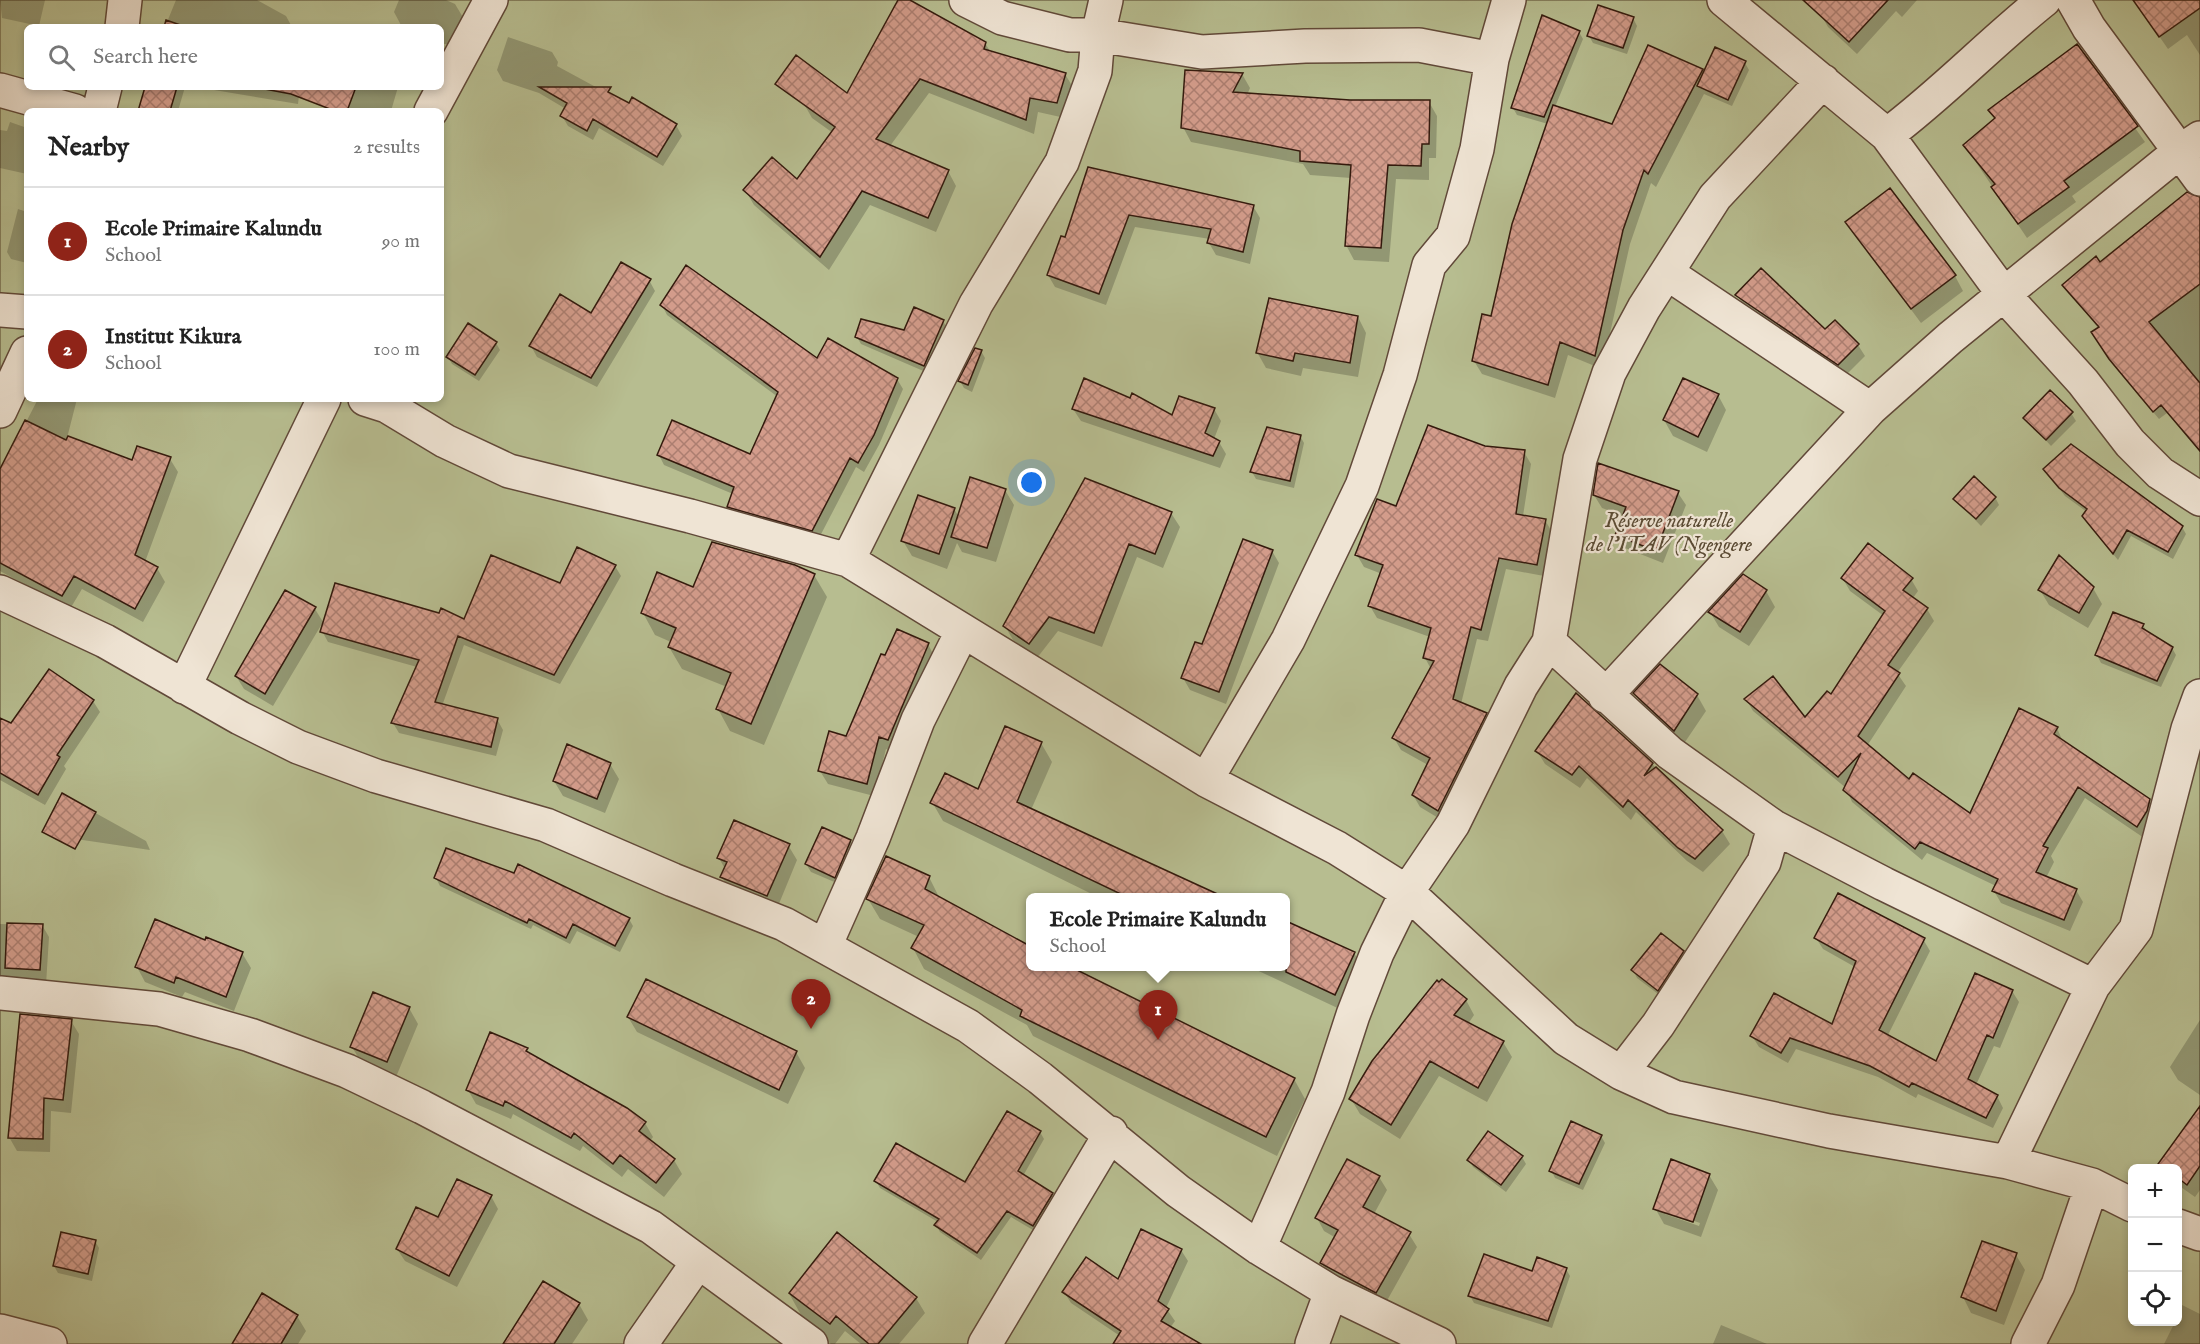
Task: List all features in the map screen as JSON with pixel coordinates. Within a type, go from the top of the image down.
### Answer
[{"type":"street","points":[[122,24],[125,0]]},
{"type":"street","points":[[444,87],[491,0]]},
{"type":"street","points":[[966,0],[1014,21],[1070,35],[1098,35],[1202,52],[1305,46],[1419,45],[1492,59]]},
{"type":"street","points":[[848,560],[976,304],[1062,162],[1095,71],[1098,35],[1106,0]]},
{"type":"street","points":[[1206,780],[1288,640],[1362,486],[1400,375],[1429,265],[1453,236],[1476,149],[1492,59],[1509,0]]},
{"type":"street","points":[[1887,135],[1927,105],[1994,39],[2044,0]]},
{"type":"street","points":[[2073,0],[2089,28],[2190,145],[2200,178]]},
{"type":"street","points":[[1738,4],[1887,135],[2005,296],[2083,382],[2130,443],[2160,473],[2200,500]]},
{"type":"street","points":[[1259,1248],[1328,1092],[1353,1015],[1377,953],[1407,892],[1453,824],[1521,686],[1549,642],[1580,459],[1609,373],[1715,196],[1823,81]]},
{"type":"street","points":[[0,90],[64,108]]},
{"type":"street","points":[[100,108],[104,90]]},
{"type":"street","points":[[433,108],[442,90]]},
{"type":"street","points":[[1605,696],[1870,409],[1950,338],[2190,145]]},
{"type":"street","points":[[1667,273],[1870,409]]},
{"type":"street","points":[[0,310],[24,312]]},
{"type":"street","points":[[0,411],[24,359]]},
{"type":"street","points":[[184,687],[323,402]]},
{"type":"street","points":[[374,402],[387,406],[445,441],[509,471],[690,516],[848,560],[1206,780],[1337,848],[1407,892],[1566,1039],[1621,1072],[1674,1097],[1829,1131],[2008,1162],[2092,1185],[2128,1203]]},
{"type":"street","points":[[0,592],[105,641],[184,687],[298,747],[376,776],[546,825],[673,880],[784,924],[968,1026],[1111,1133],[1178,1191],[1259,1248],[1331,1293],[1439,1344]]},
{"type":"street","points":[[825,946],[873,838],[918,720],[962,632]]},
{"type":"street","points":[[1549,642],[1605,696],[1670,753],[1774,827],[1884,884],[2093,986]]},
{"type":"street","points":[[2008,1162],[2093,986],[2136,929],[2188,729],[2200,696]]},
{"type":"street","points":[[1621,1072],[1658,1025],[1764,862],[1774,827]]},
{"type":"street","points":[[0,993],[159,1009],[250,1035],[347,1071],[422,1107],[651,1227],[811,1344]]},
{"type":"street","points":[[986,1344],[1111,1133]]},
{"type":"street","points":[[2028,1344],[2058,1285],[2092,1185]]},
{"type":"street","points":[[2182,1227],[2200,1234]]},
{"type":"street","points":[[641,1344],[698,1262]]},
{"type":"street","points":[[1312,1344],[1331,1293]]},
{"type":"street","points":[[0,1331],[50,1344]]},
{"type":"green space","name":"Réserve naturelle de l'ITAV (Ngengere","points":[[0,0],[2200,0],[2200,1344],[0,1344]]},
{"type":"building","points":[[898,0],[910,0],[986,42],[984,49],[1066,73],[1057,103],[1030,98],[1026,120],[920,79],[876,139],[949,170],[928,218],[862,191],[820,257],[743,190],[772,157],[797,179],[835,127],[775,84],[796,55],[847,93]]},
{"type":"building","points":[[1803,0],[1888,0],[1849,42]]},
{"type":"building","points":[[2133,0],[2200,0],[2200,8],[2159,37]]},
{"type":"building","points":[[1598,5],[1634,17],[1623,48],[1587,36]]},
{"type":"building","points":[[1542,15],[1580,31],[1544,117],[1511,108]]},
{"type":"building","points":[[166,20],[177,24],[165,24]]},
{"type":"building","points":[[2077,44],[2138,126],[2064,181],[2069,187],[2018,224],[1991,187],[1995,184],[1963,145],[1995,118],[1988,110]]},
{"type":"building","points":[[1648,45],[1703,69],[1648,174],[1644,170],[1623,230],[1595,356],[1560,342],[1548,385],[1472,361],[1482,314],[1491,316],[1512,224],[1553,105],[1612,124]]},
{"type":"building","points":[[1715,47],[1746,61],[1728,100],[1697,86]]},
{"type":"building","points":[[1185,70],[1243,73],[1233,92],[1350,100],[1430,100],[1429,144],[1422,144],[1421,166],[1388,165],[1381,248],[1345,246],[1351,165],[1300,161],[1300,151],[1181,128]]},
{"type":"building","points":[[539,87],[611,87],[608,92],[629,103],[632,97],[677,124],[657,157],[593,119],[587,131],[560,116],[567,103]]},
{"type":"building","points":[[144,90],[176,90],[171,108],[139,108]]},
{"type":"building","points":[[270,90],[355,90],[348,108],[327,108],[291,94]]},
{"type":"building","points":[[1088,167],[1254,205],[1243,252],[1207,243],[1211,229],[1129,215],[1099,294],[1047,275],[1061,236],[1065,237]]},
{"type":"building","points":[[1890,188],[1956,275],[1911,309],[1845,222]]},
{"type":"building","points":[[2187,192],[2200,197],[2200,284],[2149,322],[2200,383],[2200,451],[2161,405],[2153,412],[2109,359],[2091,332],[2099,327],[2062,285],[2096,256],[2100,262]]},
{"type":"building","points":[[621,262],[651,279],[591,378],[529,346],[560,294],[591,313]]},
{"type":"building","points":[[686,265],[817,358],[828,338],[898,378],[874,435],[858,463],[850,458],[812,531],[727,507],[734,487],[657,455],[672,420],[750,454],[778,392],[660,305]]},
{"type":"building","points":[[1761,268],[1825,329],[1835,320],[1859,344],[1838,365],[1735,295]]},
{"type":"building","points":[[1269,298],[1358,316],[1350,363],[1295,353],[1293,361],[1256,353]]},
{"type":"building","points":[[914,307],[944,320],[924,366],[855,337],[861,319],[904,330]]},
{"type":"building","points":[[468,323],[497,342],[475,375],[446,357]]},
{"type":"building","points":[[975,348],[982,350],[968,385],[958,381]]},
{"type":"building","points":[[1084,378],[1130,398],[1132,393],[1172,415],[1179,396],[1215,408],[1205,433],[1220,441],[1213,456],[1072,409]]},
{"type":"building","points":[[1683,378],[1719,394],[1698,437],[1663,420]]},
{"type":"building","points":[[2050,390],[2073,412],[2046,440],[2023,418]]},
{"type":"building","points":[[25,420],[66,440],[68,436],[132,460],[137,446],[171,457],[135,555],[158,567],[135,609],[74,576],[62,596],[0,563],[0,469]]},
{"type":"building","points":[[1428,425],[1485,446],[1525,450],[1516,514],[1546,519],[1537,565],[1499,558],[1481,630],[1471,627],[1453,699],[1487,713],[1438,811],[1412,795],[1430,758],[1392,738],[1434,661],[1423,658],[1431,628],[1368,606],[1383,565],[1355,555],[1377,499],[1396,506]]},
{"type":"building","points":[[1267,427],[1301,435],[1290,481],[1250,472]]},
{"type":"building","points":[[2071,444],[2183,526],[2168,552],[2127,530],[2113,554],[2082,516],[2087,509],[2059,488],[2043,469]]},
{"type":"building","points":[[1598,463],[1679,491],[1656,551],[1615,535],[1626,507],[1593,495]]},
{"type":"building","points":[[1974,476],[1996,497],[1976,519],[1953,499]]},
{"type":"building","points":[[970,477],[1006,489],[987,548],[951,537]]},
{"type":"building","points":[[1085,478],[1172,512],[1155,554],[1129,544],[1094,633],[1049,617],[1029,644],[1003,626]]},
{"type":"building","points":[[918,495],[955,508],[939,554],[901,541]]},
{"type":"building","points":[[1243,539],[1273,550],[1219,692],[1181,678],[1195,642],[1202,644]]},
{"type":"building","points":[[712,542],[795,565],[815,574],[751,724],[716,709],[731,673],[668,647],[676,628],[641,613],[657,572],[693,587]]},
{"type":"building","points":[[1868,543],[1913,578],[1903,590],[1928,608],[1888,665],[1900,673],[1858,736],[1909,779],[1913,773],[1970,813],[2019,708],[2058,727],[2054,734],[2150,799],[2147,811],[2137,827],[2078,787],[2043,846],[2048,848],[2036,872],[2077,889],[2064,920],[1992,891],[1998,879],[1920,842],[1915,849],[1843,790],[1861,753],[1838,777],[1744,699],[1773,676],[1805,717],[1827,691],[1831,694],[1885,611],[1841,578]]},
{"type":"building","points":[[577,547],[616,565],[554,675],[458,636],[435,702],[498,718],[491,747],[391,723],[419,660],[320,632],[335,583],[439,613],[441,608],[464,619],[491,555],[560,583]]},
{"type":"building","points":[[2059,555],[2094,587],[2079,613],[2038,590]]},
{"type":"building","points":[[1743,574],[1767,590],[1740,632],[1708,612]]},
{"type":"building","points":[[285,590],[316,607],[265,694],[235,676]]},
{"type":"building","points":[[2113,612],[2144,624],[2142,628],[2173,647],[2157,681],[2095,655]]},
{"type":"building","points":[[897,629],[929,643],[888,740],[879,737],[867,784],[818,771],[829,731],[846,736],[881,654],[885,655]]},
{"type":"building","points":[[1660,664],[1698,694],[1674,731],[1633,693]]},
{"type":"building","points":[[49,669],[94,700],[57,755],[60,757],[38,795],[0,773],[0,718],[11,723]]},
{"type":"building","points":[[1576,693],[1653,763],[1644,776],[1656,767],[1723,830],[1695,859],[1678,848],[1628,800],[1623,807],[1579,766],[1572,775],[1535,751]]},
{"type":"building","points":[[1005,726],[1042,742],[1017,802],[1215,893],[1119,893],[930,803],[945,773],[978,789]]},
{"type":"building","points":[[567,744],[611,763],[597,799],[553,781]]},
{"type":"building","points":[[62,793],[96,812],[75,849],[42,832]]},
{"type":"building","points":[[734,820],[790,844],[767,896],[720,877],[727,862],[717,858]]},
{"type":"building","points":[[822,827],[851,840],[835,878],[805,864]]},
{"type":"building","points":[[446,848],[514,873],[518,864],[630,918],[615,946],[573,924],[566,938],[529,919],[527,923],[434,878]]},
{"type":"building","points":[[886,856],[930,876],[925,889],[1026,944],[1026,971],[1079,971],[1295,1078],[1266,1137],[1020,1016],[1022,1010],[911,948],[924,925],[866,899]]},
{"type":"building","points":[[1838,893],[1925,938],[1879,1030],[1936,1061],[1975,973],[2013,990],[1993,1038],[1987,1035],[1968,1079],[1998,1095],[1986,1118],[1912,1083],[1909,1087],[1870,1066],[1790,1038],[1781,1053],[1750,1036],[1774,993],[1832,1024],[1856,961],[1814,938]]},
{"type":"building","points":[[155,919],[205,940],[206,937],[243,952],[226,997],[176,977],[174,983],[135,967]]},
{"type":"building","points":[[7,923],[43,924],[40,970],[5,968]]},
{"type":"building","points":[[1290,923],[1355,952],[1335,995],[1286,972],[1290,971]]},
{"type":"building","points":[[1661,933],[1684,951],[1658,991],[1631,970]]},
{"type":"building","points":[[646,979],[797,1051],[779,1090],[627,1017]]},
{"type":"building","points":[[1442,979],[1467,999],[1454,1015],[1504,1041],[1478,1088],[1430,1061],[1391,1125],[1349,1099],[1372,1061],[1437,980],[1439,982]]},
{"type":"building","points":[[373,992],[410,1007],[387,1062],[350,1047]]},
{"type":"building","points":[[20,1014],[72,1019],[63,1100],[44,1098],[43,1139],[8,1138]]},
{"type":"building","points":[[490,1032],[528,1048],[526,1051],[627,1108],[646,1122],[639,1131],[675,1159],[656,1183],[620,1155],[613,1164],[574,1133],[571,1138],[505,1101],[503,1106],[466,1090]]},
{"type":"building","points":[[2200,1106],[2200,1166],[2187,1185],[2182,1181],[2182,1164],[2158,1164]]},
{"type":"building","points":[[1007,1111],[1041,1131],[1018,1171],[1053,1193],[1033,1226],[1007,1211],[977,1253],[934,1225],[939,1219],[874,1181],[896,1143],[965,1182]]},
{"type":"building","points":[[1571,1121],[1602,1135],[1579,1184],[1549,1171]]},
{"type":"building","points":[[1488,1131],[1523,1156],[1501,1185],[1467,1160]]},
{"type":"building","points":[[1347,1159],[1380,1176],[1363,1207],[1411,1232],[1376,1293],[1320,1263],[1338,1230],[1315,1218]]},
{"type":"building","points":[[1671,1159],[1710,1174],[1693,1222],[1653,1209]]},
{"type":"building","points":[[457,1179],[492,1195],[449,1276],[396,1249],[416,1207],[438,1217]]},
{"type":"building","points":[[1141,1229],[1182,1249],[1158,1301],[1169,1309],[1161,1321],[1201,1344],[1113,1344],[1121,1331],[1062,1292],[1086,1257],[1118,1279]]},
{"type":"building","points":[[61,1232],[96,1240],[88,1274],[53,1266]]},
{"type":"building","points":[[837,1232],[917,1297],[878,1344],[869,1344],[836,1316],[830,1324],[789,1293]]},
{"type":"building","points":[[1982,1241],[2017,1253],[1996,1311],[1961,1297]]},
{"type":"building","points":[[1484,1254],[1532,1271],[1537,1257],[1567,1268],[1548,1321],[1468,1296]]},
{"type":"building","points":[[543,1281],[580,1303],[554,1344],[503,1344]]},
{"type":"building","points":[[262,1293],[298,1315],[281,1344],[232,1344]]},
{"type":"place","name":"Institut Kikura","points":[[811,1029]]},
{"type":"place","name":"Ecole Primaire Kalundu","points":[[1158,1040]]}]
